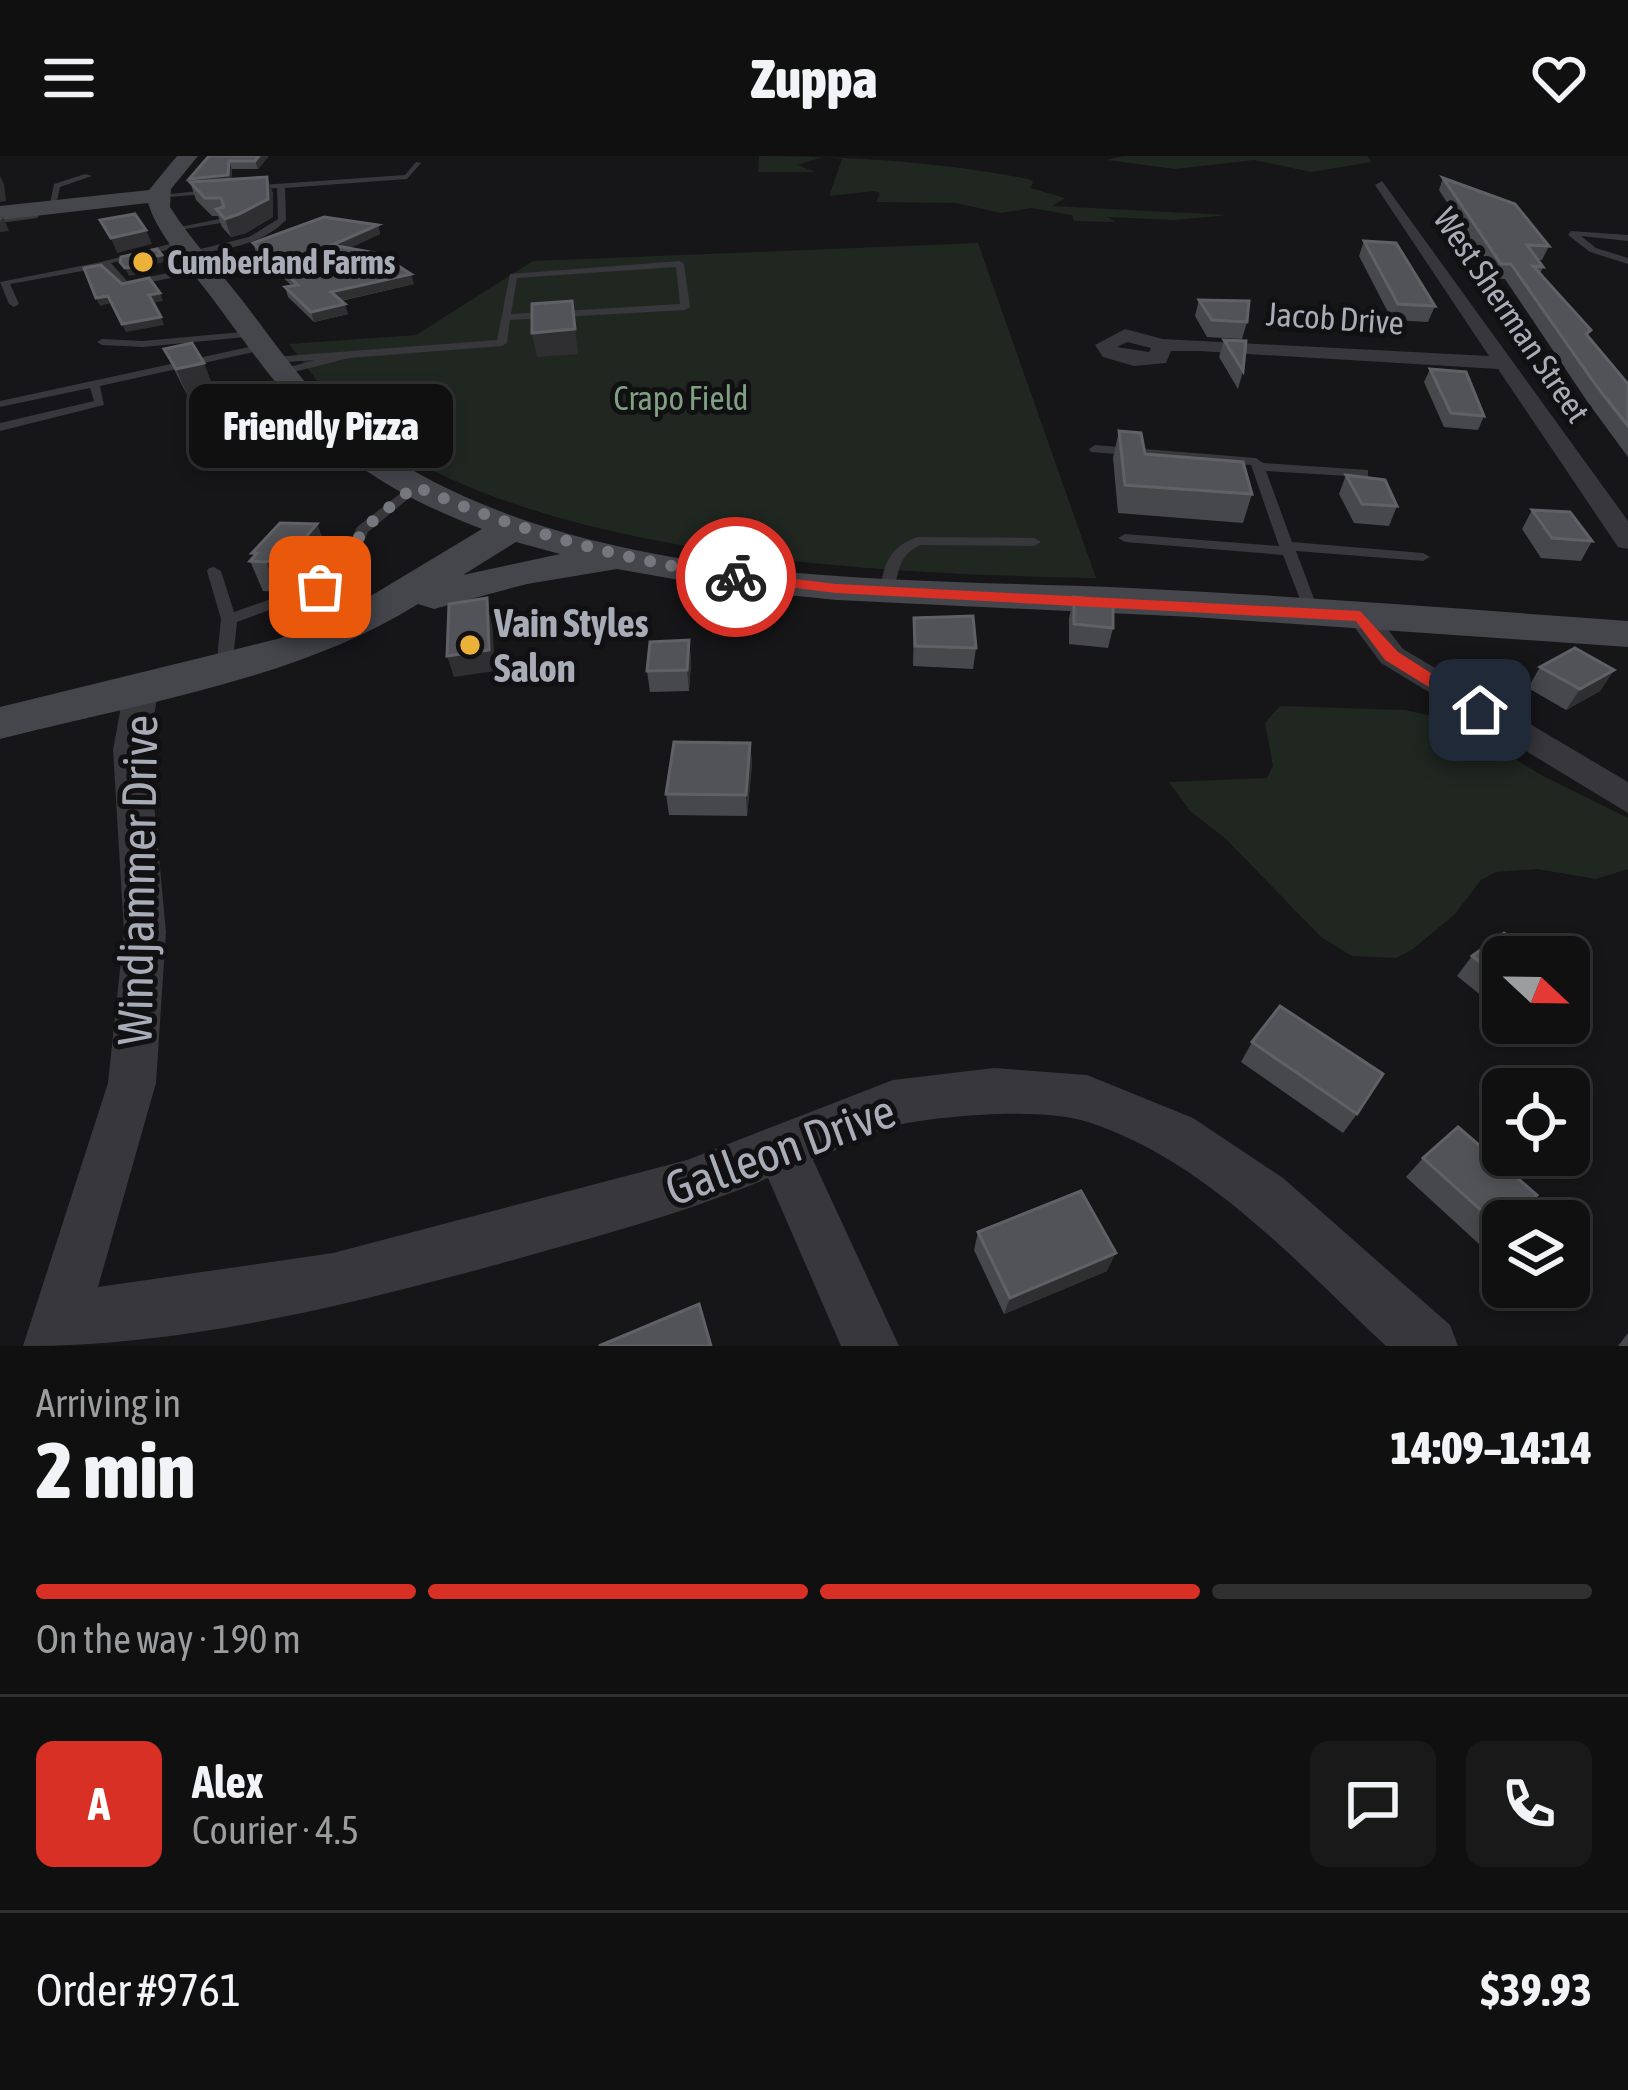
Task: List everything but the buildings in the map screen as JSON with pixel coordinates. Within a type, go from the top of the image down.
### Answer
[{"type":"main road","points":[[0,217],[156,196],[188,156]]},
{"type":"main road","points":[[156,196],[268,353],[336,434],[415,486],[514,526],[627,557],[786,584],[1628,634]]},
{"type":"main road","points":[[379,609],[427,534],[426,509],[415,486]]},
{"type":"main road","points":[[0,723],[296,648],[379,609],[514,526]]},
{"type":"main road","points":[[379,609],[500,577],[627,557]]},
{"type":"street","name":"West Sherman Street","points":[[1382,185],[1628,542]]},
{"type":"street","name":"Jacob Drive","points":[[1162,345],[1276,346],[1503,363]]},
{"type":"street","points":[[1360,616],[1392,656],[1628,799]]},
{"type":"street","name":"Windjammer Drive","points":[[56,1334],[132,1083],[145,932],[130,750],[141,690]]},
{"type":"street","name":"Galleon Drive","points":[[56,1334],[333,1281],[687,1186],[893,1102],[994,1090],[1087,1098],[1175,1135],[1264,1197],[1429,1346]]},
{"type":"street","points":[[782,1148],[870,1346]]},
{"type":"lane","points":[[245,188],[407,177],[418,163]]},
{"type":"lane","points":[[41,210],[57,186],[88,176]]},
{"type":"lane","points":[[14,304],[5,281],[257,238],[282,220],[281,185]]},
{"type":"lane","points":[[156,196],[224,190]]},
{"type":"lane","points":[[41,210],[106,207]]},
{"type":"lane","points":[[106,264],[125,284],[189,248],[224,220]]},
{"type":"lane","points":[[1628,238],[1571,233],[1593,250],[1628,261]]},
{"type":"lane","points":[[102,342],[349,355],[502,343],[506,317],[513,276],[680,263],[686,307],[506,317]]},
{"type":"lane","points":[[0,404],[268,353]]},
{"type":"lane","points":[[0,427],[100,403],[94,384]]},
{"type":"lane","points":[[1095,449],[1256,462],[1310,612]]},
{"type":"lane","points":[[1258,467],[1363,473]]},
{"type":"lane","points":[[229,619],[320,587],[349,561],[362,530],[415,486]]},
{"type":"lane","points":[[1125,538],[1423,557]]},
{"type":"lane","points":[[887,591],[892,558],[901,547],[918,542],[1034,542]]},
{"type":"lane","points":[[214,571],[229,619],[224,669]]},
{"type":"green space","points":[[759,156],[823,157],[798,165],[815,172],[758,172]]},
{"type":"green space","points":[[1123,156],[1367,156],[1372,162],[1311,172],[1254,160],[1175,169],[1107,160]]},
{"type":"green space","points":[[824,157],[928,164],[1028,179],[1033,181],[1031,188],[1065,198],[1052,206],[1228,215],[1074,221],[1072,215],[1031,208],[1001,213],[956,203],[876,202],[880,193],[875,191],[829,196],[842,159]]},
{"type":"green space","name":"Crapo Field","points":[[978,243],[1096,578],[816,563],[613,531],[518,505],[433,471],[361,426],[289,344],[416,335],[533,261]]},
{"type":"green space","points":[[1280,706],[1405,710],[1451,720],[1543,776],[1628,818],[1628,869],[1596,879],[1537,869],[1496,872],[1481,880],[1455,914],[1413,949],[1396,958],[1352,956],[1321,937],[1226,839],[1190,811],[1169,782],[1267,778],[1273,766],[1265,723]]},
{"type":"way so far","points":[[320,587],[349,561],[362,530],[376,514],[415,486],[514,526],[591,548],[736,577]]},
{"type":"place","name":"Cumberland Farms","points":[[143,262]]},
{"type":"place","name":"Friendly Pizza","points":[[320,587]]},
{"type":"place","name":"Vain Styles Salon","points":[[470,645]]},
{"type":"route","points":[[736,577],[836,589],[1179,603],[1360,616],[1392,656],[1480,710]]}]
